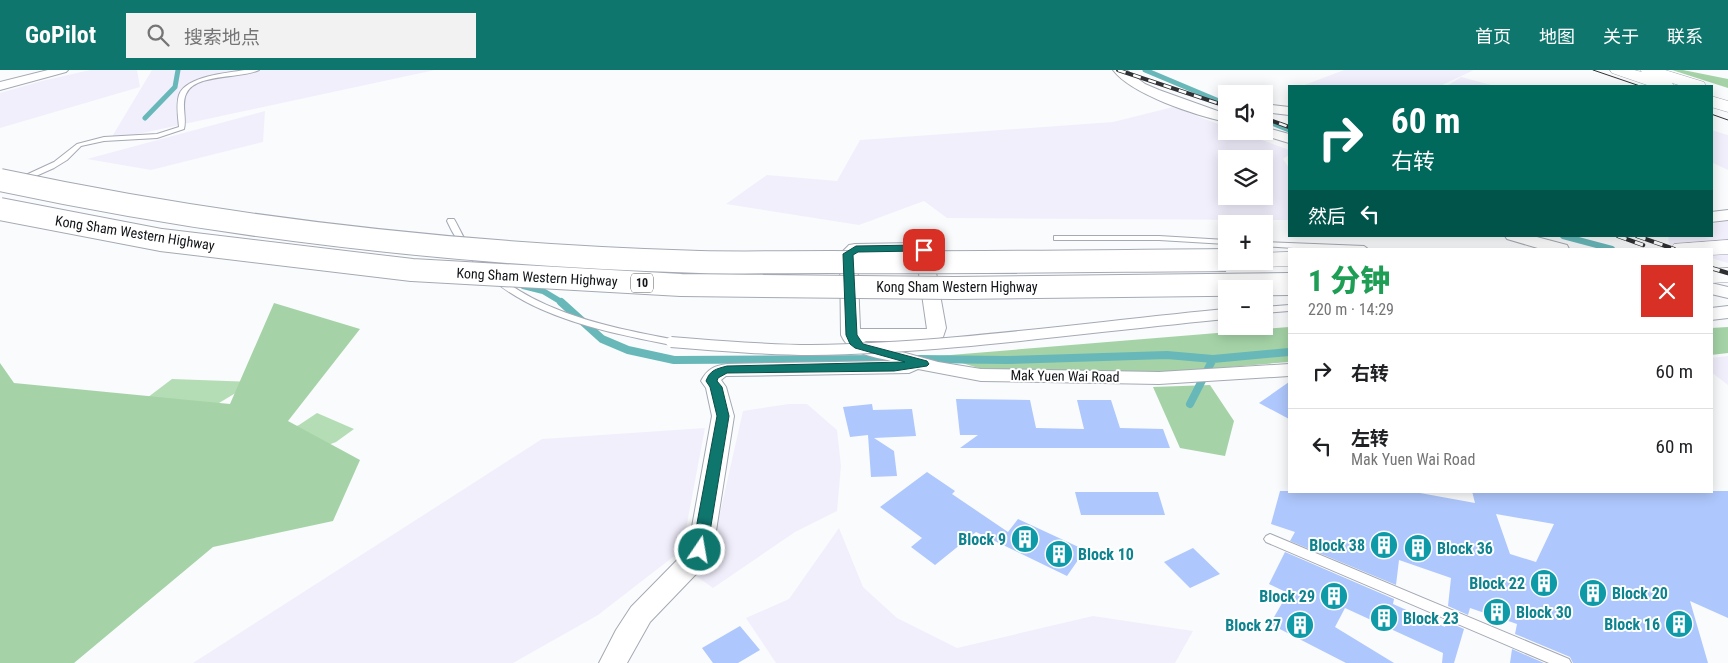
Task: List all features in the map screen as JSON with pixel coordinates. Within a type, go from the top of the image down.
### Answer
[{"type":"main road","points":[[1618,70],[1664,85]]},
{"type":"main road","points":[[1648,70],[1695,85]]},
{"type":"main road","points":[[1713,91],[1728,96]]},
{"type":"main road","points":[[1713,102],[1728,106]]},
{"type":"main road","name":"Kong Sham Western Highway","points":[[0,180],[66,195],[197,218],[442,246],[683,261],[946,263],[1218,260]]},
{"type":"main road","name":"Kong Sham Western Highway","points":[[0,209],[161,240],[412,270],[681,286],[954,288],[1288,284]]},
{"type":"main road","points":[[1705,248],[1728,247]]},
{"type":"main road","points":[[1273,260],[1288,259]]},
{"type":"main road","points":[[1713,276],[1728,275]]},
{"type":"street","points":[[0,86],[62,70]]},
{"type":"street","points":[[1119,70],[1125,77],[1162,96],[1199,109],[1218,110]]},
{"type":"street","points":[[1273,109],[1288,112]]},
{"type":"street","points":[[1273,134],[1288,139]]},
{"type":"street","points":[[1713,217],[1728,215]]},
{"type":"street","points":[[1517,237],[1557,248]]},
{"type":"street","points":[[918,248],[924,250],[937,328],[936,333],[929,335],[851,335],[848,254],[856,249],[918,248]]},
{"type":"street","points":[[1713,289],[1728,293]]},
{"type":"street","points":[[1713,314],[1728,312]]},
{"type":"street","name":"Mak Yuen Wai Road","points":[[851,335],[854,342],[859,346],[923,364],[981,375],[1160,378],[1288,370]]},
{"type":"street","points":[[613,663],[623,640],[650,602],[694,560],[700,550],[723,416],[716,387],[711,381],[713,376],[718,372],[727,370],[886,368],[923,364]]},
{"type":"lane","points":[[0,188],[37,173],[62,160],[78,145],[169,134],[182,128],[182,93],[189,85],[256,70]]},
{"type":"lane","points":[[450,221],[468,252],[479,264],[494,277],[524,297],[549,309],[588,323],[671,342],[746,349],[878,349],[946,344],[1218,315]]},
{"type":"lane","points":[[1057,238],[1159,238],[1218,242]]},
{"type":"lane","points":[[1273,244],[1344,248]]},
{"type":"lane","points":[[1273,309],[1288,308]]},
{"type":"lane","points":[[1270,539],[1564,663]]},
{"type":"shaded area","points":[[90,70],[137,70],[140,87],[0,128],[0,93]]},
{"type":"shaded area","points":[[152,70],[435,70],[110,140]]},
{"type":"shaded area","points":[[1344,70],[1474,70],[1442,85],[1305,85]]},
{"type":"shaded area","points":[[1461,77],[1491,85],[1449,85]]},
{"type":"shaded area","points":[[1173,107],[1218,124],[1218,140],[1262,140],[1288,150],[1288,156],[1283,159],[1288,166],[1288,220],[1273,220],[1273,215],[1218,215],[1218,220],[947,218],[924,201],[859,225],[726,204],[767,175],[837,181],[860,140],[1113,122]]},
{"type":"shaded area","points":[[265,111],[263,142],[151,170],[87,159]]},
{"type":"shaded area","points":[[1713,131],[1728,135],[1728,170],[1713,163]]},
{"type":"shaded area","points":[[1728,221],[1728,263],[1713,259],[1713,248],[1681,248],[1669,244],[1668,237],[1713,237],[1713,224]]},
{"type":"shaded area","points":[[1728,356],[1728,385],[1713,374],[1713,358]]},
{"type":"shaded area","points":[[789,404],[807,404],[837,430],[841,466],[837,511],[795,532],[713,588],[696,576],[711,553],[743,411]]},
{"type":"shaded area","points":[[705,428],[682,550],[598,615],[513,663],[193,663],[542,439]]},
{"type":"shaded area","points":[[839,528],[863,587],[897,618],[957,648],[1093,616],[1193,631],[1175,663],[776,663],[746,618],[789,599]]},
{"type":"green space","points":[[1672,70],[1683,70],[1728,79],[1728,88]]},
{"type":"green space","points":[[274,303],[360,329],[288,421],[360,460],[333,521],[213,547],[74,663],[0,663],[0,363],[14,383],[230,404]]},
{"type":"green space","points":[[1288,327],[1288,362],[1182,371],[989,371],[938,356],[1218,333],[1218,335],[1273,335],[1273,328]]},
{"type":"green space","points":[[1728,327],[1728,353],[1713,355],[1713,328]]},
{"type":"green space","points":[[172,379],[254,382],[179,427],[102,432]]},
{"type":"green space","points":[[1210,385],[1234,421],[1225,456],[1180,448],[1153,387]]},
{"type":"green space","points":[[317,413],[354,429],[336,442],[227,483],[217,460],[299,425]]},
{"type":"building","points":[[1288,383],[1288,418],[1259,403]]},
{"type":"building","points":[[956,399],[1030,400],[1036,428],[1084,429],[1077,400],[1111,400],[1120,428],[1163,429],[1170,448],[960,448],[978,435],[960,435]]},
{"type":"building","points":[[872,404],[873,410],[912,409],[916,436],[874,438],[894,451],[897,476],[871,477],[868,435],[850,437],[843,407]]},
{"type":"building","points":[[927,472],[955,491],[952,494],[1008,532],[1018,519],[1085,550],[1067,576],[976,532],[935,565],[911,547],[922,538],[880,507]]},
{"type":"building","points":[[1280,491],[1288,491],[1288,493],[1420,493],[1475,503],[1472,493],[1713,493],[1713,491],[1728,491],[1728,618],[1690,601],[1708,663],[1573,663],[1570,657],[1515,634],[1517,624],[1470,608],[1468,615],[1448,606],[1451,578],[1399,560],[1396,585],[1290,541],[1295,532],[1271,524]],"holes":[[[1496,514],[1554,524],[1536,562],[1510,554]]]},
{"type":"building","points":[[1075,492],[1158,492],[1165,515],[1081,515]]},
{"type":"building","points":[[1193,548],[1220,574],[1190,588],[1164,562]]},
{"type":"building","points":[[1285,552],[1394,599],[1393,604],[1445,627],[1446,621],[1464,629],[1454,663],[1442,663],[1443,653],[1345,608],[1335,627],[1394,663],[1346,663],[1270,624],[1288,593],[1269,584]]},
{"type":"building","points":[[740,626],[760,650],[738,663],[713,663],[702,648]]},
{"type":"building","points":[[1512,649],[1544,663],[1510,663]]},
{"type":"waterway","points":[[145,118],[175,87],[178,70]]},
{"type":"waterway","points":[[1145,70],[1218,101]]},
{"type":"waterway","points":[[1273,124],[1288,130]]},
{"type":"waterway","points":[[1567,237],[1608,248]]},
{"type":"waterway","points":[[523,286],[543,291],[563,303]]},
{"type":"waterway","points":[[561,302],[602,339],[628,350],[674,360],[895,359]]},
{"type":"waterway","points":[[1213,359],[1288,352]]},
{"type":"waterway","points":[[919,359],[1007,360],[1167,355],[1213,359]]},
{"type":"waterway","points":[[1190,404],[1213,359]]},
{"type":"tram line","points":[[1593,70],[1637,85]]},
{"type":"tram line","points":[[1713,115],[1728,120]]},
{"type":"railway","points":[[1118,70],[1218,103]]},
{"type":"railway","points":[[1273,121],[1288,127]]},
{"type":"railway","points":[[1621,237],[1643,245]]},
{"type":"railway","points":[[1640,237],[1671,248]]},
{"type":"railway","points":[[1713,269],[1728,273]]},
{"type":"place","name":"Block 9","points":[[1025,539]]},
{"type":"place","name":"Block 38","points":[[1384,545]]},
{"type":"place","name":"Block 36","points":[[1418,548]]},
{"type":"place","name":"Block 10","points":[[1059,554]]},
{"type":"place","name":"Block 22","points":[[1544,583]]},
{"type":"place","name":"Block 20","points":[[1593,593]]},
{"type":"place","name":"Block 29","points":[[1334,596]]},
{"type":"place","name":"Block 30","points":[[1497,612]]},
{"type":"place","name":"Block 23","points":[[1384,618]]},
{"type":"place","name":"Block 16","points":[[1679,624]]},
{"type":"place","name":"Block 27","points":[[1300,625]]},
{"type":"route","points":[[700,550],[718,456],[723,416],[716,387],[711,381],[713,376],[718,372],[727,370],[825,367],[878,368],[909,367],[923,364],[859,346],[854,342],[851,335],[848,254],[856,249],[918,248],[924,250]]}]
